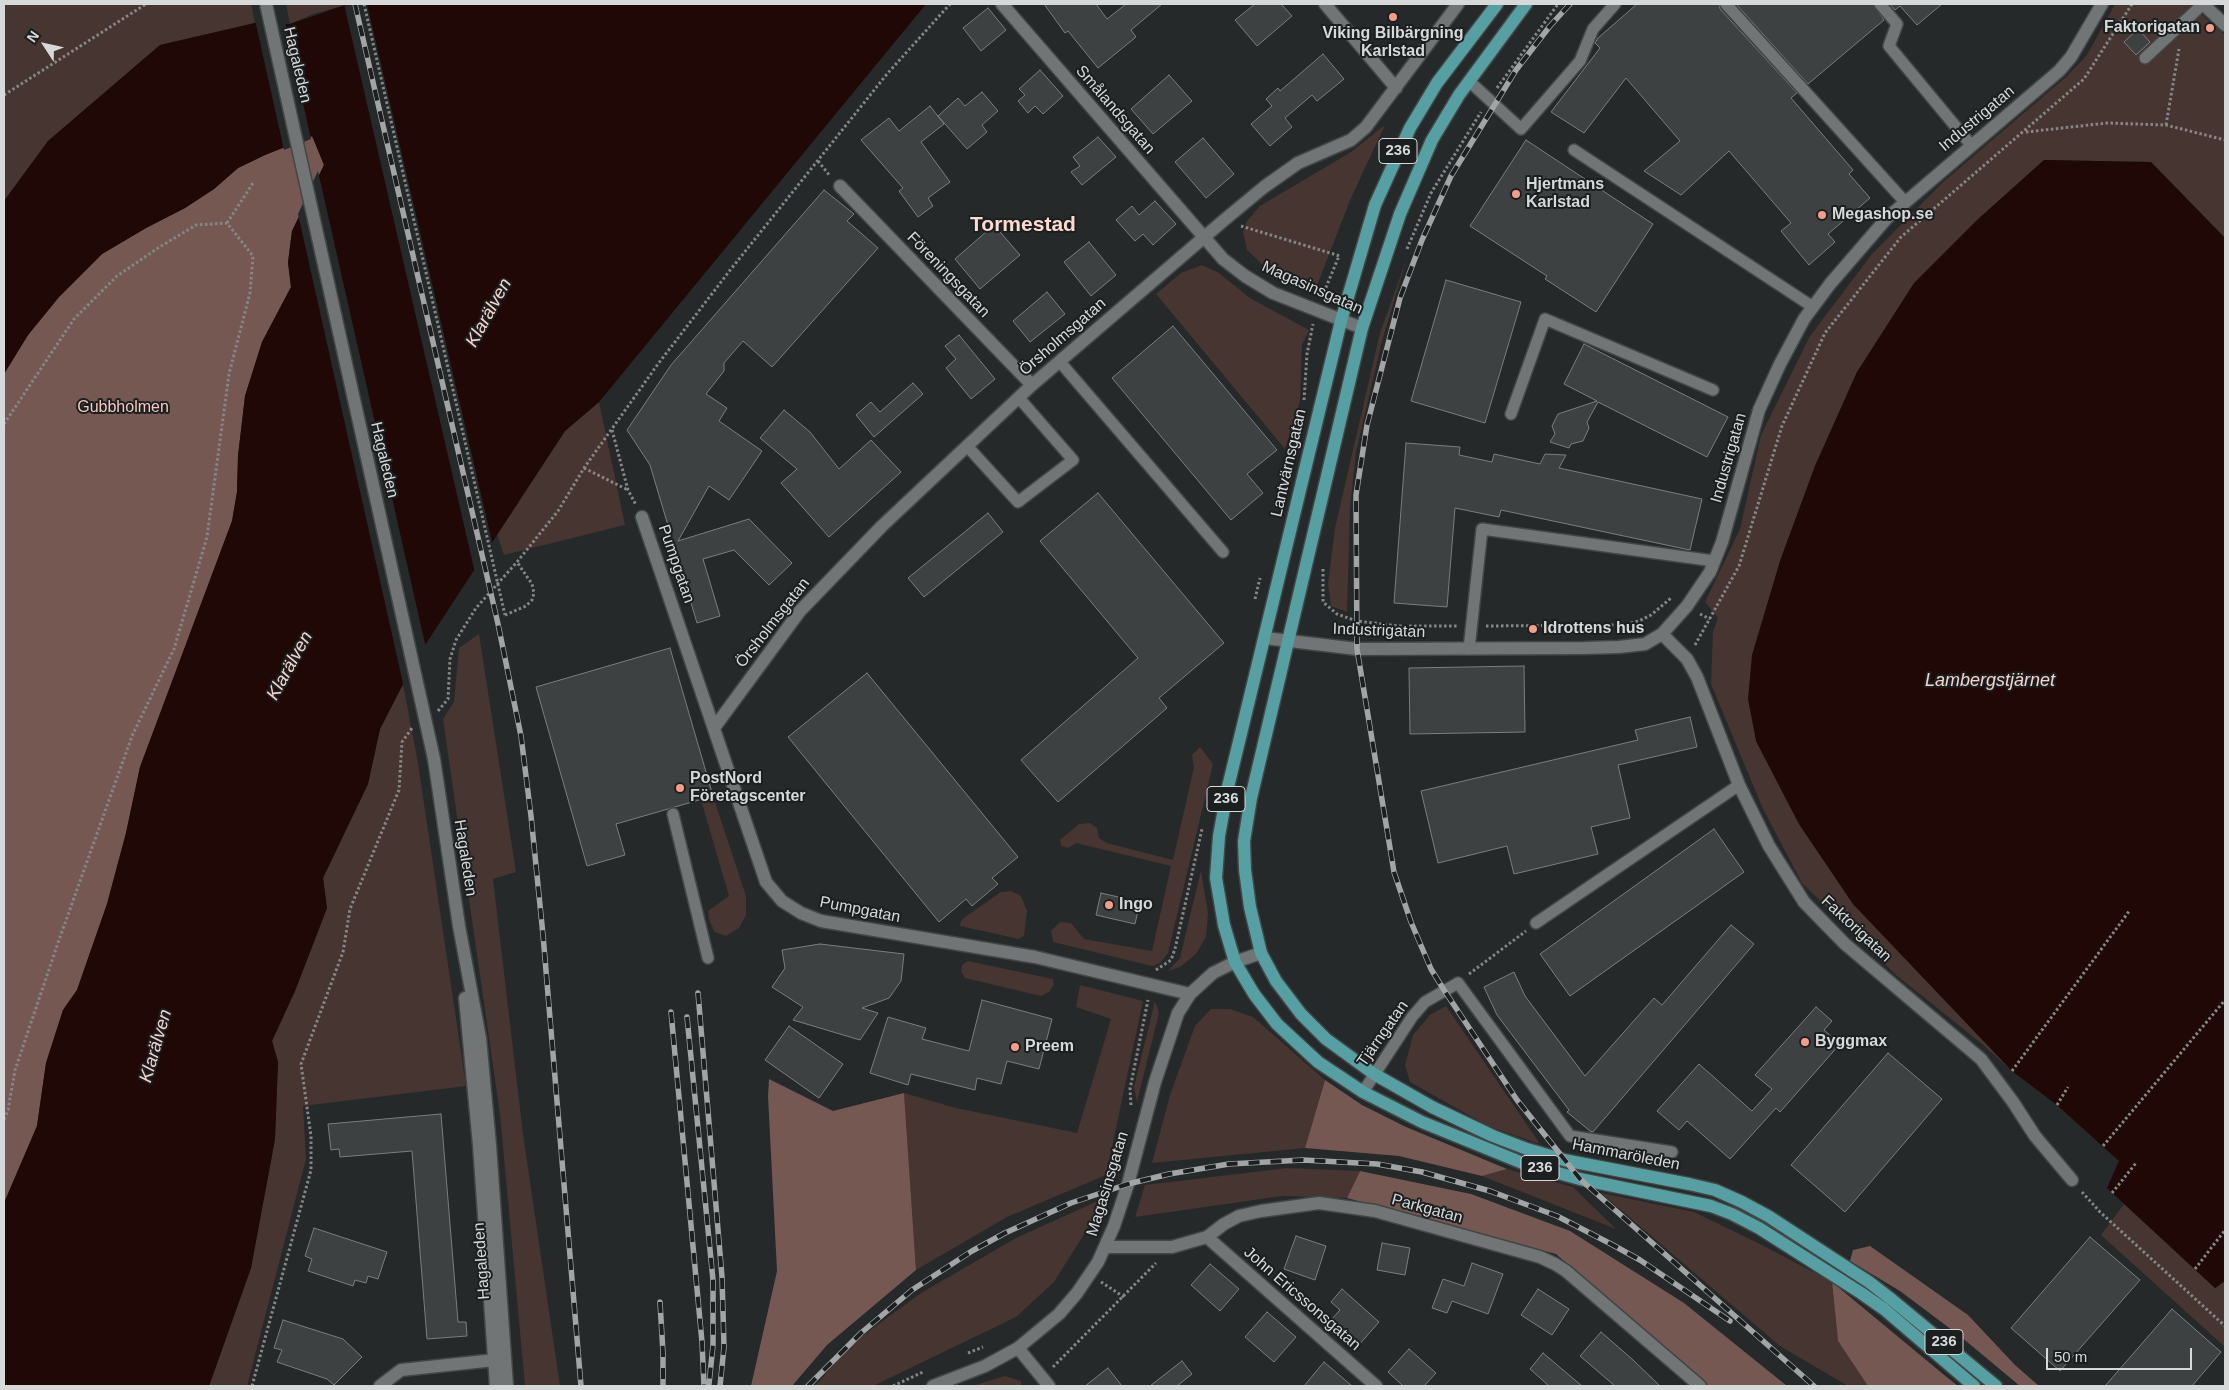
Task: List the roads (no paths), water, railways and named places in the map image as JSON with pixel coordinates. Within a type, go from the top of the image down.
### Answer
[{"type":"main road","name":"Lantvärnsgatan","points":[[1235,962],[1224,925],[1216,878],[1219,836],[1228,788],[1341,320],[1375,205],[1410,128],[1437,83],[1498,4]]},
{"type":"main road","name":"236","points":[[1261,953],[1250,907],[1245,870],[1244,841],[1252,798],[1362,328],[1381,268],[1416,175],[1432,140],[1468,81],[1526,4]]},
{"type":"main road","name":"Hammaröleden","points":[[1261,953],[1276,981],[1301,1014],[1326,1039],[1374,1074],[1432,1106],[1493,1136],[1527,1149],[1564,1160],[1715,1190],[1742,1202],[1768,1216],[1869,1282],[1996,1386]]},
{"type":"main road","name":"Hammaröleden","points":[[1235,962],[1254,994],[1277,1024],[1318,1062],[1363,1092],[1422,1122],[1525,1164],[1580,1179],[1711,1206],[1732,1214],[1759,1228],[1861,1292],[1974,1386]]},
{"type":"street","name":"Hagaleden","points":[[266,4],[434,759],[459,926],[500,1359],[507,1386]]},
{"type":"street","name":"Smålandsgatan","points":[[1002,4],[1204,238]]},
{"type":"street","points":[[1325,4],[1396,88]]},
{"type":"street","name":"Örsholmsgatan","points":[[714,728],[800,611],[882,526],[1032,385],[1223,221],[1298,163],[1351,140],[1366,127],[1458,4]]},
{"type":"street","name":"Industrigatan","points":[[1265,638],[1357,649],[1469,649],[1619,647],[1645,644],[1662,634],[1701,588],[1714,561],[1722,542],[1759,410],[1780,364],[1804,319],[1860,247],[1887,218],[2059,71],[2071,57],[2102,4]]},
{"type":"street","points":[[2203,4],[2225,25]]},
{"type":"street","name":"Föreningsgatan","points":[[840,186],[1032,385]]},
{"type":"street","name":"Magasinsgatan","points":[[1204,238],[1223,259],[1245,276],[1273,293],[1362,328]]},
{"type":"street","name":"Pumpgatan","points":[[642,517],[766,882],[782,901],[800,913],[821,921],[1035,957],[1190,994]]},
{"type":"street","name":"Faktorigatan","points":[[1662,634],[1687,659],[1697,678],[1739,785],[1769,846],[1804,902],[1844,944],[1980,1059],[2013,1102],[2035,1136],[2072,1180]]},
{"type":"street","name":"Magasinsgatan","points":[[932,1386],[985,1366],[1018,1348],[1059,1314],[1077,1293],[1106,1247],[1128,1184],[1171,1031],[1178,1013],[1190,994],[1213,973],[1235,962],[1261,953]]},
{"type":"street","name":"Parkgatan","points":[[1106,1247],[1172,1247],[1207,1237],[1224,1224],[1239,1216],[1319,1203],[1375,1212],[1540,1257],[1566,1271],[1700,1386]]},
{"type":"street","name":"John Ericssonsgatan","points":[[1207,1237],[1376,1386]]},
{"type":"street","points":[[1018,1348],[1043,1384]]},
{"type":"street","name":"Hagaleden","points":[[496,1386],[500,1359]]},
{"type":"street","points":[[380,1386],[401,1370],[500,1359]]},
{"type":"lane","points":[[1468,81],[1522,130],[1580,61],[1594,29],[1615,4]]},
{"type":"lane","points":[[1726,4],[1904,202]]},
{"type":"lane","points":[[1880,4],[1897,24],[1889,46],[1971,145]]},
{"type":"lane","points":[[2145,58],[2203,4]]},
{"type":"lane","points":[[1574,150],[1813,307]]},
{"type":"lane","points":[[1511,414],[1545,318],[1713,390]]},
{"type":"lane","points":[[1060,362],[1223,552]]},
{"type":"lane","points":[[967,446],[1018,502],[1073,460],[1019,398]]},
{"type":"lane","points":[[1469,649],[1482,529],[1714,561]]},
{"type":"lane","points":[[1536,924],[1739,785]]},
{"type":"lane","points":[[673,814],[708,958]]},
{"type":"lane","name":"Tjärngatan","points":[[1363,1092],[1412,1017],[1425,1002],[1458,983],[1570,1136],[1672,1152]]},
{"type":"water","name":"Klarälven","points":[[348,4],[926,4],[599,402],[565,431],[416,659],[380,729],[368,784],[323,878],[327,908],[295,991],[272,1041],[278,1062],[275,1139],[251,1268],[209,1386],[4,1386],[4,1203],[37,1126],[46,1063],[63,1010],[77,990],[107,904],[126,833],[140,767],[232,521],[237,492],[238,456],[245,396],[262,342],[291,287],[288,263],[292,231],[324,165],[312,136],[238,168],[214,189],[185,208],[102,254],[59,297],[28,335],[4,374],[4,201],[48,141],[160,45],[255,23],[290,24]]},
{"type":"water","name":"Lambergstjärnet","points":[[2044,160],[2151,162],[2225,238],[2225,1281],[2215,1288],[2107,1188],[2119,1161],[2057,1105],[2012,1071],[1853,904],[1799,824],[1756,741],[1748,699],[1752,655],[1780,561],[1815,466],[1857,372],[1914,283],[1976,221]]},
{"type":"railway","points":[[355,4],[498,624],[521,736],[543,935],[581,1386]]},
{"type":"railway","points":[[1570,4],[1550,26],[1516,70],[1451,176],[1422,240],[1400,298],[1367,425],[1356,495],[1357,649],[1394,872],[1411,922],[1431,969],[1517,1100],[1580,1179],[1814,1386]]},
{"type":"railway","points":[[698,993],[722,1277],[724,1347],[720,1386]]},
{"type":"railway","points":[[671,1012],[702,1342],[704,1386]]},
{"type":"railway","points":[[687,1017],[713,1280],[713,1345],[709,1384]]},
{"type":"railway","points":[[808,1386],[861,1333],[912,1290],[972,1251],[1005,1233],[1071,1203],[1128,1184],[1169,1174],[1229,1164],[1303,1160],[1377,1164],[1422,1172],[1490,1191],[1557,1216],[1611,1244],[1640,1260],[1730,1321]]},
{"type":"railway","points":[[660,1302],[663,1386]]},
{"type":"place","name":"Viking Bilbärgning Karlstad","points":[[1393,17]]},
{"type":"place","name":"Faktorigatan","points":[[2210,28]]},
{"type":"place","name":"Hjertmans Karlstad","points":[[1516,194]]},
{"type":"place","name":"Megashop.se","points":[[1822,215]]},
{"type":"place","name":"Idrottens hus","points":[[1533,629]]},
{"type":"place","name":"PostNord Företagscenter","points":[[680,788]]},
{"type":"place","name":"Ingo","points":[[1109,905]]},
{"type":"place","name":"Byggmax","points":[[1805,1042]]},
{"type":"place","name":"Preem","points":[[1015,1047]]},
{"type":"district","name":"Tormestad","points":[[1023,225]]},
{"type":"park label","name":"Gubbholmen","points":[[123,408]]}]
